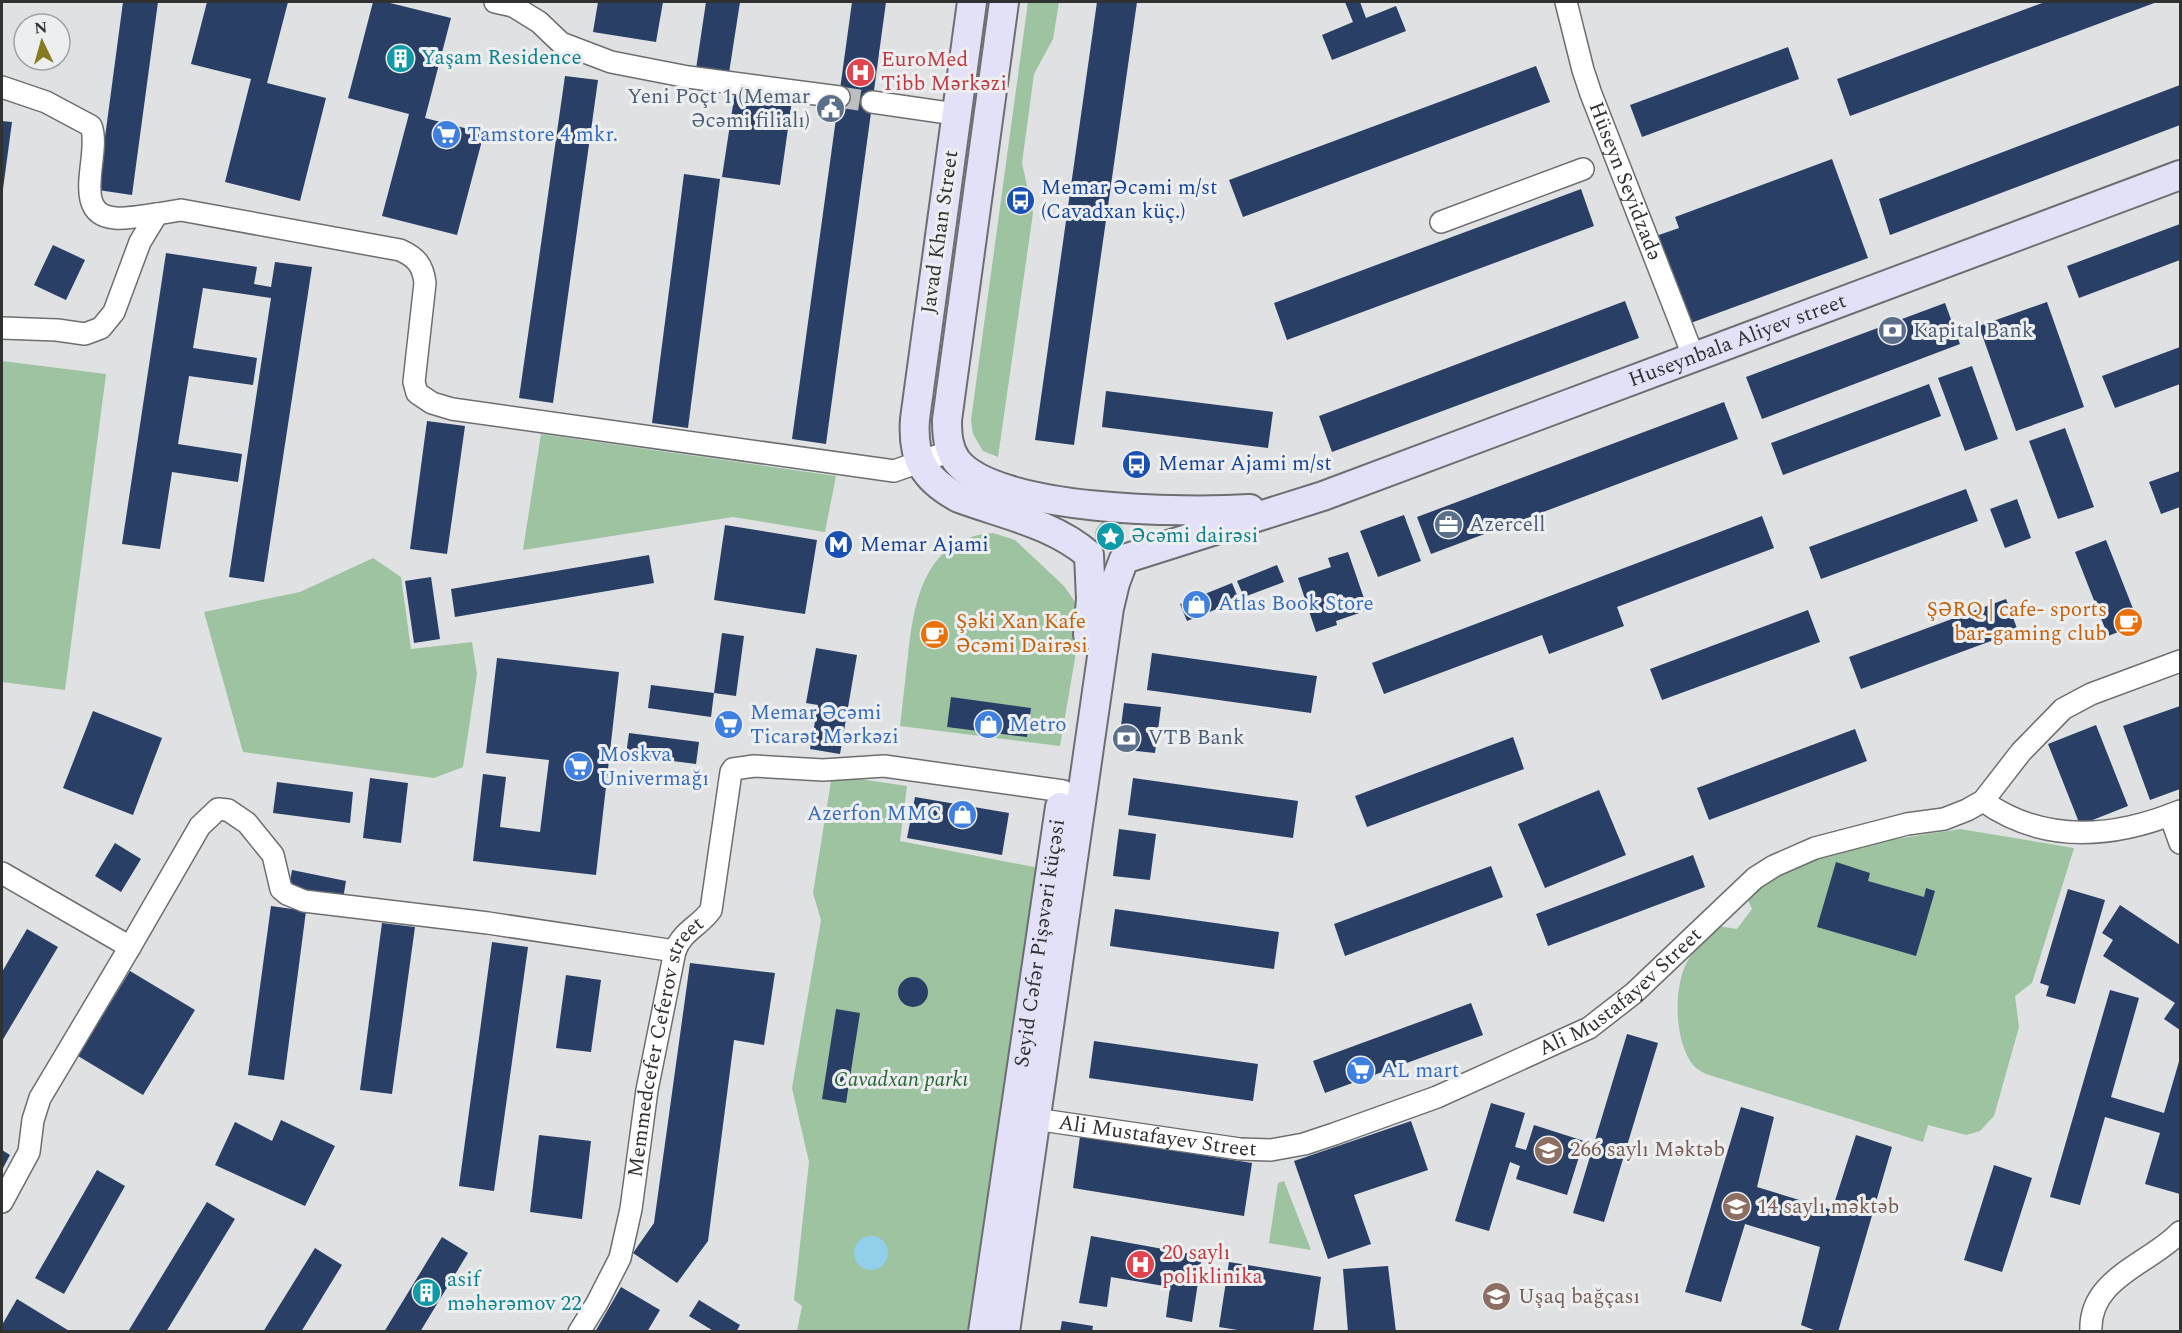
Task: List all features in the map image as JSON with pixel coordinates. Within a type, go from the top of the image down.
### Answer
[{"type":"street","points":[[495,2],[513,6],[540,22],[561,43],[611,62],[688,77],[839,97]]},
{"type":"street","name":"Javad Khan Street","points":[[920,463],[915,444],[915,419],[972,2]]},
{"type":"street","name":"Javad Khan Street","points":[[951,451],[948,442],[947,420],[1004,2]]},
{"type":"street","name":"Hüseyn Seyidzadə","points":[[1566,2],[1591,94],[1695,358]]},
{"type":"street","points":[[2,87],[46,102],[91,126],[95,141],[90,200],[97,210],[116,218],[181,210],[389,248],[411,255],[424,271],[414,382],[417,393],[432,403],[452,409],[506,417],[894,471],[951,451],[966,469],[998,486],[1059,501],[1116,508],[1211,511],[1294,506]]},
{"type":"street","points":[[872,102],[955,114]]},
{"type":"street","points":[[1441,222],[1583,169]]},
{"type":"street","name":"Huseynbala Aliyev street","points":[[1294,506],[2181,175]]},
{"type":"street","points":[[2,328],[57,330],[85,334],[100,328],[114,312],[140,242],[157,214]]},
{"type":"street","points":[[920,463],[931,479],[959,498],[1051,531],[1068,539],[1102,562],[1117,562],[1294,506]]},
{"type":"street","points":[[1089,555],[1082,539],[1085,521],[1098,510],[1116,508],[1131,518],[1136,526],[1136,545],[1124,559]]},
{"type":"street","name":"Seyid Cəfər Pişəvəri küçəsi","points":[[1005,1332],[1025,1118],[1063,791],[1089,624],[1091,599],[1089,555]]},
{"type":"street","name":"Seyid Cəfər Pişəvəri küçəsi","points":[[983,1332],[1025,1118],[1109,608],[1124,559]]},
{"type":"street","points":[[2181,661],[2091,694],[2062,709],[2021,753],[1983,801],[1999,813],[2021,823],[2059,831],[2087,833],[2122,829],[2175,813],[2181,843]]},
{"type":"street","name":"Memmedcefer Cefеrov street","points":[[579,1332],[620,1258],[631,1209],[647,1090],[675,951],[678,943],[690,928],[707,916],[711,910],[730,772],[733,769],[754,766],[823,770],[884,766],[1063,791]]},
{"type":"street","name":"Ali Mustafayev Street","points":[[1025,1118],[1240,1149],[1271,1150],[1304,1144],[1437,1096],[1589,1028],[1634,993],[1755,878],[1773,866],[1815,848],[1907,825],[1944,819],[1983,801]]},
{"type":"street","points":[[2,1202],[29,1152],[33,1120],[40,1098],[200,826],[218,809],[228,810],[247,823],[273,855],[281,889],[304,902],[488,923],[675,951]]},
{"type":"street","points":[[2,873],[130,947]]},
{"type":"street","points":[[2091,1332],[2094,1307],[2108,1286],[2134,1265],[2168,1245],[2181,1232]]},
{"type":"green space","points":[[1028,2],[1059,2],[1053,39],[1034,74],[1022,163],[1033,213],[998,457],[983,451],[973,434],[971,420]]},
{"type":"green space","points":[[2,361],[106,374],[65,690],[2,682]]},
{"type":"green space","points":[[541,434],[836,476],[825,532],[733,517],[523,550]]},
{"type":"green space","name":"Əcəmi dairəsi","points":[[1110,520],[1121,524],[1125,535],[1121,546],[1110,550],[1099,546],[1095,535],[1099,524]]},
{"type":"green space","points":[[993,533],[1015,540],[1064,586],[1078,606],[1079,635],[1060,746],[900,726],[914,614],[927,575],[938,559],[952,546],[970,537]]},
{"type":"green space","points":[[373,558],[401,577],[411,649],[472,642],[477,674],[463,767],[434,778],[243,752],[204,612],[300,592]]},
{"type":"green space","name":"Cavadxan parkı","points":[[832,775],[907,786],[900,841],[1039,868],[973,1331],[797,1331],[802,1306],[794,1300],[809,1162],[792,1088],[821,920],[813,893]]},
{"type":"green space","points":[[1960,829],[2074,848],[2032,983],[2015,996],[2019,1027],[1994,1116],[1980,1131],[1966,1135],[1928,1125],[1923,1142],[1706,1074],[1694,1066],[1682,1044],[1679,1030],[1678,1000],[1682,973],[1694,952],[1718,926],[1737,929],[1752,909],[1747,898],[1781,873],[1813,858],[1875,843]]},
{"type":"green space","points":[[1284,1181],[1311,1250],[1269,1243],[1278,1183]]},
{"type":"water","points":[[871,1236],[883,1241],[888,1253],[883,1265],[871,1270],[859,1265],[854,1253],[859,1241]]},
{"type":"building","points":[[123,2],[158,2],[132,195],[98,190]]},
{"type":"building","points":[[207,2],[288,2],[267,83],[326,98],[300,201],[225,182],[251,79],[191,64]]},
{"type":"building","points":[[373,2],[386,2],[451,18],[425,118],[484,133],[457,235],[382,216],[409,114],[348,98]]},
{"type":"building","points":[[598,2],[663,2],[656,42],[593,32]]},
{"type":"building","points":[[706,2],[740,2],[729,73],[696,69]]},
{"type":"building","points":[[852,2],[886,2],[826,444],[792,439]]},
{"type":"building","points":[[1097,2],[1137,2],[1074,445],[1035,440]]},
{"type":"building","points":[[1345,2],[1360,2],[1366,18],[1396,6],[1406,31],[1332,60],[1322,35],[1353,22]]},
{"type":"building","points":[[2045,2],[2157,2],[1850,116],[1837,79]]},
{"type":"building","points":[[1788,47],[1799,79],[1642,137],[1630,105]]},
{"type":"building","points":[[1536,66],[1550,102],[1243,217],[1229,180]]},
{"type":"building","points":[[565,76],[598,80],[553,403],[519,398]]},
{"type":"building","points":[[2180,85],[2180,125],[1890,235],[1879,199]]},
{"type":"building","points":[[735,92],[792,100],[780,185],[722,177]]},
{"type":"building","points":[[2,121],[12,122],[3,189],[2,188]]},
{"type":"building","points":[[1832,159],[1868,258],[1688,324],[1656,236],[1679,228],[1675,217]]},
{"type":"building","points":[[684,174],[720,179],[688,428],[652,423]]},
{"type":"building","points":[[1581,189],[1594,226],[1287,340],[1274,303]]},
{"type":"building","points":[[2180,224],[2180,260],[2079,298],[2067,266]]},
{"type":"building","points":[[53,245],[85,260],[66,300],[34,285]]},
{"type":"building","points":[[166,253],[257,267],[254,284],[271,287],[275,262],[312,267],[264,582],[229,577],[271,298],[203,288],[193,348],[257,358],[253,385],[189,376],[178,444],[242,454],[238,482],[172,472],[160,549],[122,544]]},
{"type":"building","points":[[1625,301],[1639,338],[1332,452],[1319,416]]},
{"type":"building","points":[[2047,302],[2084,407],[2016,431],[1979,326]]},
{"type":"building","points":[[1945,303],[1960,344],[1762,419],[1746,377]]},
{"type":"building","points":[[2180,347],[2180,384],[2115,408],[2102,376]]},
{"type":"building","points":[[1972,366],[1998,439],[1965,451],[1938,378]]},
{"type":"building","points":[[1929,384],[1941,416],[1783,475],[1771,443]]},
{"type":"building","points":[[1106,391],[1273,412],[1268,448],[1102,427]]},
{"type":"building","points":[[1724,402],[1738,439],[1431,554],[1417,517]]},
{"type":"building","points":[[427,421],[465,426],[447,554],[410,549]]},
{"type":"building","points":[[2065,428],[2094,507],[2058,519],[2029,441]]},
{"type":"building","points":[[2180,471],[2180,507],[2161,514],[2149,482]]},
{"type":"building","points":[[1966,489],[1978,521],[1821,579],[1809,547]]},
{"type":"building","points":[[2017,499],[2031,538],[2005,548],[1990,509]]},
{"type":"building","points":[[1404,515],[1421,561],[1378,577],[1360,531]]},
{"type":"building","points":[[1762,516],[1774,548],[1617,607],[1624,626],[1549,654],[1542,635],[1384,694],[1372,663]]},
{"type":"building","points":[[725,525],[817,540],[805,614],[714,600]]},
{"type":"building","points":[[2106,540],[2139,624],[2108,636],[2075,552]]},
{"type":"building","points":[[1348,552],[1368,610],[1336,621],[1337,625],[1316,632],[1298,578],[1331,567],[1328,558]]},
{"type":"building","points":[[649,555],[654,583],[455,617],[451,589]]},
{"type":"building","points":[[1277,565],[1284,582],[1244,597],[1237,581]]},
{"type":"building","points":[[431,577],[440,639],[414,643],[405,581]]},
{"type":"building","points":[[1232,583],[1239,600],[1187,621],[1180,604]]},
{"type":"building","points":[[2006,599],[2018,631],[1861,689],[1849,657]]},
{"type":"building","points":[[1808,610],[1820,642],[1662,700],[1650,669]]},
{"type":"building","points":[[722,633],[744,636],[736,696],[714,693]]},
{"type":"building","points":[[816,648],[857,655],[840,754],[810,749],[818,705],[806,703]]},
{"type":"building","points":[[1152,653],[1317,676],[1311,713],[1147,690]]},
{"type":"building","name":"Moskva Univermağı","points":[[497,658],[619,672],[596,875],[473,861],[483,774],[506,777],[500,827],[540,832],[549,760],[486,753]]},
{"type":"building","points":[[651,685],[714,693],[711,717],[648,708]]},
{"type":"building","points":[[951,697],[1031,708],[1027,737],[947,727]]},
{"type":"building","points":[[1124,703],[1161,707],[1155,753],[1118,749]]},
{"type":"building","points":[[2180,706],[2180,789],[2150,800],[2123,726]]},
{"type":"building","points":[[93,711],[162,738],[133,815],[63,788]]},
{"type":"building","points":[[2096,725],[2128,806],[2080,825],[2048,744]]},
{"type":"building","points":[[1855,729],[1867,761],[1709,820],[1697,788]]},
{"type":"building","points":[[629,733],[699,742],[696,764],[626,755]]},
{"type":"building","points":[[1513,737],[1524,769],[1367,827],[1355,796]]},
{"type":"building","points":[[370,778],[408,783],[401,843],[363,838]]},
{"type":"building","points":[[1133,778],[1298,801],[1293,838],[1128,815]]},
{"type":"building","points":[[277,782],[353,792],[350,823],[273,813]]},
{"type":"building","points":[[1599,790],[1626,855],[1545,888],[1518,824]]},
{"type":"building","points":[[915,797],[1009,813],[1002,855],[907,838]]},
{"type":"building","points":[[1119,829],[1156,834],[1150,880],[1113,876]]},
{"type":"building","points":[[115,843],[141,859],[121,892],[95,876]]},
{"type":"building","points":[[1693,855],[1705,887],[1548,946],[1536,914]]},
{"type":"building","points":[[1836,862],[1870,873],[1868,881],[1924,897],[1926,888],[1935,891],[1916,956],[1817,927]]},
{"type":"building","points":[[1491,866],[1503,897],[1345,956],[1334,924]]},
{"type":"building","points":[[292,870],[346,881],[343,899],[289,888]]},
{"type":"building","points":[[2068,889],[2105,900],[2075,1004],[2046,996],[2049,986],[2040,983]]},
{"type":"building","points":[[2120,905],[2180,945],[2180,1030],[2164,1019],[2175,1003],[2103,956],[2113,940],[2102,933]]},
{"type":"building","points":[[271,906],[306,911],[284,1080],[248,1075]]},
{"type":"building","points":[[1115,909],[1279,932],[1274,969],[1110,946]]},
{"type":"building","points":[[382,923],[415,927],[392,1094],[360,1090]]},
{"type":"building","points":[[27,929],[58,947],[2,1041],[2,972]]},
{"type":"building","points":[[492,942],[528,947],[494,1191],[459,1186]]},
{"type":"building","points":[[690,963],[775,973],[764,1045],[734,1040],[708,1241],[677,1283],[633,1253],[654,1223]]},
{"type":"building","points":[[130,971],[195,1010],[143,1095],[78,1056]]},
{"type":"building","points":[[566,975],[601,980],[591,1052],[556,1048]]},
{"type":"building","points":[[913,977],[924,981],[928,992],[924,1003],[913,1007],[902,1003],[898,992],[902,981]]},
{"type":"building","points":[[2110,990],[2139,998],[2111,1097],[2164,1113],[2180,1058],[2180,1194],[2145,1184],[2160,1133],[2105,1117],[2080,1205],[2050,1197]]},
{"type":"building","points":[[1471,1003],[1483,1035],[1325,1093],[1313,1061]]},
{"type":"building","points":[[836,1009],[860,1013],[846,1103],[822,1099]]},
{"type":"building","points":[[1627,1034],[1658,1043],[1604,1222],[1573,1213]]},
{"type":"building","points":[[1094,1041],[1258,1064],[1253,1101],[1089,1078]]},
{"type":"building","points":[[1491,1103],[1525,1113],[1515,1147],[1526,1150],[1534,1125],[1584,1141],[1567,1195],[1516,1179],[1520,1166],[1510,1162],[1489,1231],[1455,1221]]},
{"type":"building","points":[[1741,1107],[1774,1117],[1757,1187],[1832,1210],[1856,1135],[1892,1147],[1838,1332],[1819,1332],[1801,1325],[1820,1247],[1745,1224],[1721,1302],[1685,1292]]},
{"type":"building","points":[[281,1120],[335,1146],[305,1206],[215,1165],[235,1122],[272,1141]]},
{"type":"building","points":[[1411,1121],[1428,1170],[1354,1195],[1371,1244],[1328,1259],[1294,1161]]},
{"type":"building","points":[[539,1135],[591,1141],[582,1219],[530,1212]]},
{"type":"building","points":[[1080,1136],[1252,1163],[1244,1216],[1073,1188]]},
{"type":"building","points":[[2,1150],[10,1155],[2,1170]]},
{"type":"building","points":[[1994,1165],[2032,1178],[2002,1272],[1964,1260]]},
{"type":"building","points":[[97,1170],[125,1186],[64,1294],[35,1278]]},
{"type":"building","points":[[207,1202],[235,1219],[166,1332],[131,1332],[129,1330]]},
{"type":"building","points":[[1091,1236],[1202,1256],[1192,1322],[1166,1317],[1170,1287],[1111,1277],[1107,1307],[1079,1303]]},
{"type":"building","name":"asif məhərəmov 22","points":[[442,1237],[468,1253],[420,1332],[384,1332]]},
{"type":"building","points":[[315,1248],[342,1265],[301,1332],[263,1332]]},
{"type":"building","points":[[1229,1262],[1321,1277],[1313,1332],[1250,1332],[1219,1327]]},
{"type":"building","points":[[1388,1266],[1396,1332],[1348,1332],[1343,1269]]},
{"type":"building","points":[[621,1287],[660,1310],[647,1332],[595,1332]]},
{"type":"building","points":[[17,1299],[71,1332],[2,1332],[2,1325]]},
{"type":"building","points":[[699,1300],[740,1325],[736,1332],[715,1332],[689,1316]]},
{"type":"building","points":[[1062,1321],[1093,1326],[1092,1332],[1060,1332]]},
{"type":"tunnel","points":[[839,97],[872,102]]},
{"type":"place","name":"Yaşam Residence","points":[[400,58]]},
{"type":"place","name":"EuroMed Tibb Mərkəzi","points":[[860,72]]},
{"type":"place","name":"Yeni Poçt 1 (Memar Əcəmi filialı)","points":[[831,109]]},
{"type":"place","name":"Tamstore 4 mkr.","points":[[446,135]]},
{"type":"place","name":"Memar Əcəmi m/st (Cavadxan küç.)","points":[[1020,200]]},
{"type":"place","name":"Kapital Bank","points":[[1892,331]]},
{"type":"place","name":"Memar Ajami m/st","points":[[1137,464]]},
{"type":"place","name":"Azercell","points":[[1448,525]]},
{"type":"place","name":"Əcəmi dairəsi","points":[[1110,536]]},
{"type":"place","name":"Memar Ajami","points":[[839,545]]},
{"type":"place","name":"Atlas Book Store","points":[[1197,604]]},
{"type":"place","name":"ŞƏRQ | cafe- sports bar-gaming club","points":[[2128,622]]},
{"type":"place","name":"Şəki Xan Kafe Əcəmi Dairəsi","points":[[935,634]]},
{"type":"place","name":"Memar Əcəmi Ticarət Mərkəzi","points":[[729,725]]},
{"type":"place","name":"Metro","points":[[988,725]]},
{"type":"place","name":"VTB Bank","points":[[1127,738]]},
{"type":"place","name":"Moskva Univermağı","points":[[578,767]]},
{"type":"place","name":"Azerfon MMC","points":[[963,814]]},
{"type":"place","name":"AL mart","points":[[1360,1071]]},
{"type":"place","name":"266 saylı Məktəb","points":[[1549,1150]]},
{"type":"place","name":"14 saylı məktəb","points":[[1736,1207]]},
{"type":"place","name":"20 saylı poliklinika","points":[[1141,1265]]},
{"type":"place","name":"asif məhərəmov 22","points":[[426,1292]]},
{"type":"place","name":"Uşaq bağçası","points":[[1497,1297]]}]
